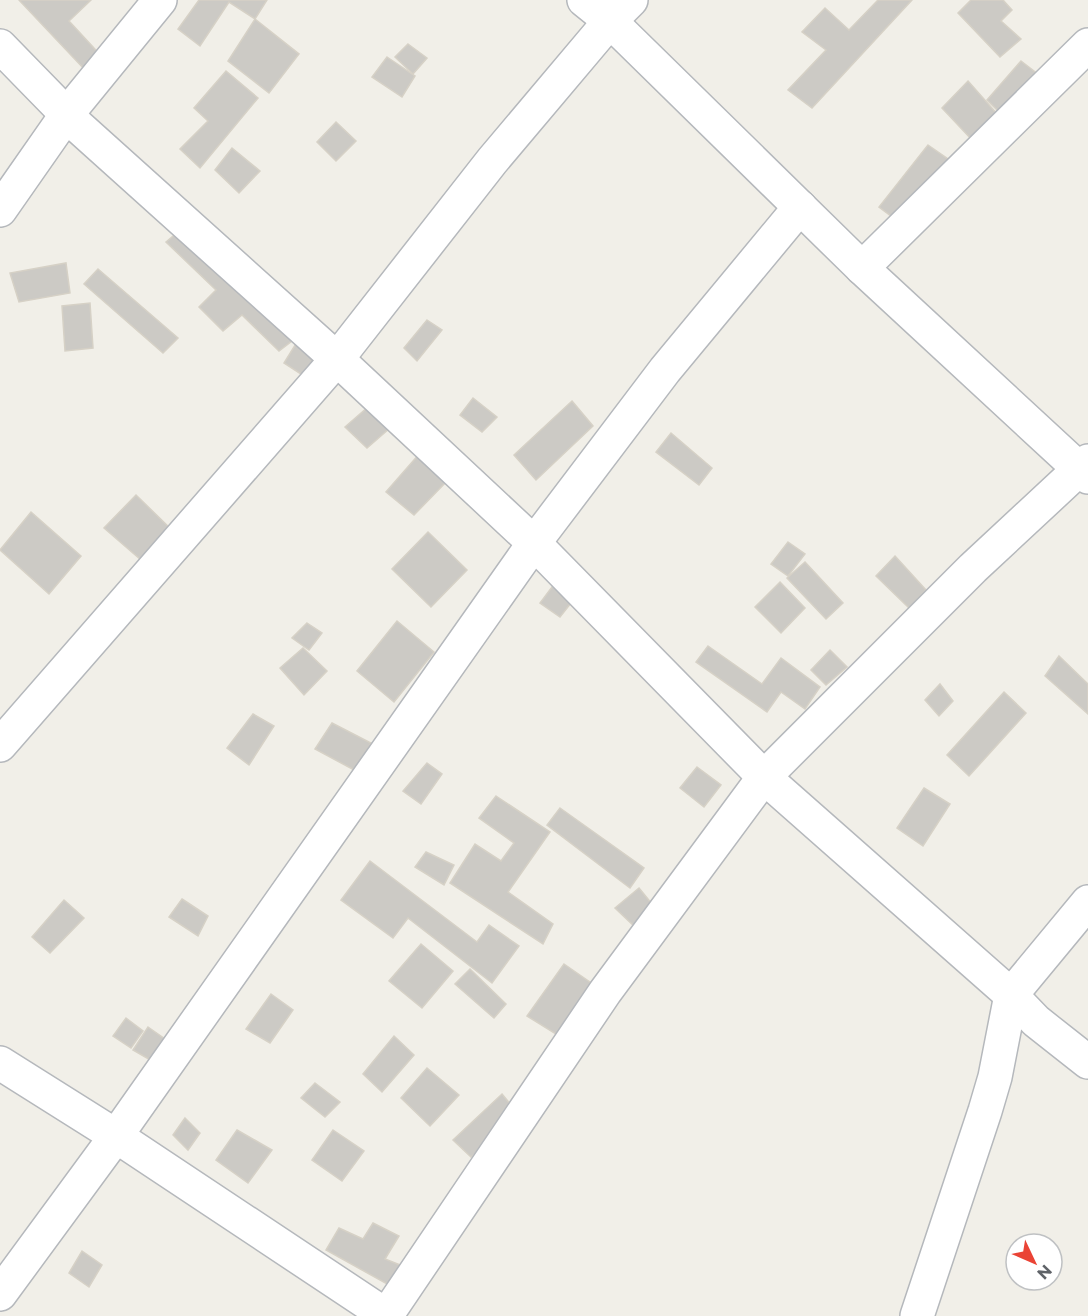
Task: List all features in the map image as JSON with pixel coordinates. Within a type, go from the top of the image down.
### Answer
[{"type":"street","points":[[0,210],[67,114],[160,0]]},
{"type":"street","points":[[0,1063],[116,1136],[386,1316],[605,992],[764,777],[973,568],[1085,469],[862,268],[800,207],[621,11],[584,0]]},
{"type":"street","points":[[0,745],[337,359],[492,161],[621,11]]},
{"type":"street","points":[[862,268],[1088,45]]},
{"type":"street","points":[[0,46],[67,114],[337,359],[534,543],[764,777],[1011,995],[1035,1021],[1088,1062]]},
{"type":"street","points":[[0,1294],[116,1136],[534,543],[665,370],[800,207]]},
{"type":"street","points":[[916,1316],[985,1112],[995,1077],[1011,995],[1088,902]]},
{"type":"building","points":[[19,0],[91,0],[69,21],[104,59],[87,72]]},
{"type":"building","points":[[199,0],[267,0],[255,19],[229,2],[200,46],[178,29]]},
{"type":"building","points":[[878,0],[912,0],[812,108],[788,90],[826,50],[802,32],[825,8],[849,30]]},
{"type":"building","points":[[971,0],[1003,0],[1012,10],[1001,21],[1021,39],[1000,57],[958,13]]},
{"type":"building","points":[[255,19],[299,54],[269,93],[228,61]]},
{"type":"building","points":[[408,44],[427,58],[413,74],[395,57]]},
{"type":"building","points":[[387,57],[415,76],[402,97],[372,77]]},
{"type":"building","points":[[1021,61],[1038,74],[1002,115],[987,100]]},
{"type":"building","points":[[226,71],[258,98],[200,168],[180,149],[208,121],[194,108]]},
{"type":"building","points":[[968,81],[998,115],[973,141],[942,108]]},
{"type":"building","points":[[336,122],[356,141],[336,161],[317,142]]},
{"type":"building","points":[[928,145],[948,159],[899,222],[879,207]]},
{"type":"building","points":[[232,148],[260,171],[239,193],[215,170]]},
{"type":"building","points":[[185,226],[296,338],[279,351],[242,315],[223,331],[199,307],[216,290],[166,242]]},
{"type":"building","points":[[66,263],[70,293],[19,302],[10,273]]},
{"type":"building","points":[[98,269],[178,338],[163,353],[84,284]]},
{"type":"building","points":[[90,303],[93,348],[65,351],[62,306]]},
{"type":"building","points":[[427,320],[442,330],[417,361],[404,348]]},
{"type":"building","points":[[297,342],[322,358],[310,380],[284,363]]},
{"type":"building","points":[[473,398],[497,417],[482,432],[460,415]]},
{"type":"building","points":[[572,401],[593,426],[536,480],[514,455]]},
{"type":"building","points":[[368,407],[390,428],[367,448],[345,427]]},
{"type":"building","points":[[671,433],[712,468],[699,485],[656,452]]},
{"type":"building","points":[[420,453],[448,480],[414,515],[386,492]]},
{"type":"building","points":[[136,495],[177,535],[148,566],[104,528]]},
{"type":"building","points":[[31,512],[81,556],[49,594],[0,550]]},
{"type":"building","points":[[428,532],[467,570],[431,607],[392,569]]},
{"type":"building","points":[[788,542],[805,554],[788,576],[771,564]]},
{"type":"building","points":[[895,556],[926,590],[909,608],[876,576]]},
{"type":"building","points":[[805,562],[843,603],[826,619],[787,578]]},
{"type":"building","points":[[780,582],[805,608],[781,633],[755,607]]},
{"type":"building","points":[[555,583],[575,598],[560,617],[540,603]]},
{"type":"building","points":[[397,621],[434,652],[394,702],[357,671]]},
{"type":"building","points":[[307,623],[322,633],[309,650],[292,638]]},
{"type":"building","points":[[708,646],[762,684],[781,658],[820,687],[805,709],[781,692],[767,712],[696,662]]},
{"type":"building","points":[[303,648],[327,671],[304,695],[280,668]]},
{"type":"building","points":[[830,650],[847,667],[826,685],[811,670]]},
{"type":"building","points":[[1059,656],[1088,684],[1088,714],[1045,676]]},
{"type":"building","points":[[940,684],[953,701],[939,716],[925,700]]},
{"type":"building","points":[[1004,692],[1026,713],[969,776],[947,755]]},
{"type":"building","points":[[253,714],[274,726],[249,765],[227,748]]},
{"type":"building","points":[[332,723],[371,743],[356,771],[315,749]]},
{"type":"building","points":[[427,763],[442,774],[421,804],[403,791]]},
{"type":"building","points":[[697,767],[721,785],[704,807],[680,788]]},
{"type":"building","points":[[924,788],[950,804],[923,846],[897,828]]},
{"type":"building","points":[[496,796],[550,832],[508,892],[553,924],[543,944],[450,883],[475,844],[501,861],[514,843],[479,818]]},
{"type":"building","points":[[560,808],[644,868],[630,888],[547,825]]},
{"type":"building","points":[[426,852],[454,865],[444,885],[415,867]]},
{"type":"building","points":[[370,861],[477,942],[489,925],[519,946],[492,983],[408,918],[393,938],[341,900]]},
{"type":"building","points":[[639,888],[656,909],[635,927],[615,908]]},
{"type":"building","points":[[182,899],[208,916],[198,936],[169,917]]},
{"type":"building","points":[[64,900],[84,918],[50,953],[32,937]]},
{"type":"building","points":[[421,944],[453,971],[422,1008],[389,981]]},
{"type":"building","points":[[564,964],[597,987],[564,1039],[527,1016]]},
{"type":"building","points":[[470,969],[506,1004],[494,1018],[455,984]]},
{"type":"building","points":[[271,994],[293,1010],[270,1043],[246,1029]]},
{"type":"building","points":[[126,1018],[143,1031],[131,1048],[113,1036]]},
{"type":"building","points":[[148,1027],[165,1039],[152,1061],[133,1050]]},
{"type":"building","points":[[394,1036],[414,1055],[382,1092],[363,1074]]},
{"type":"building","points":[[427,1068],[459,1095],[430,1126],[401,1098]]},
{"type":"building","points":[[315,1083],[340,1102],[325,1117],[301,1098]]},
{"type":"building","points":[[502,1094],[520,1116],[471,1157],[453,1140]]},
{"type":"building","points":[[185,1118],[200,1133],[188,1150],[173,1135]]},
{"type":"building","points":[[237,1130],[272,1150],[248,1183],[216,1160]]},
{"type":"building","points":[[333,1130],[364,1151],[342,1181],[312,1160]]},
{"type":"building","points":[[373,1223],[399,1236],[385,1259],[400,1265],[389,1285],[326,1250],[339,1228],[363,1239]]},
{"type":"building","points":[[82,1251],[102,1265],[89,1287],[69,1273]]}]
